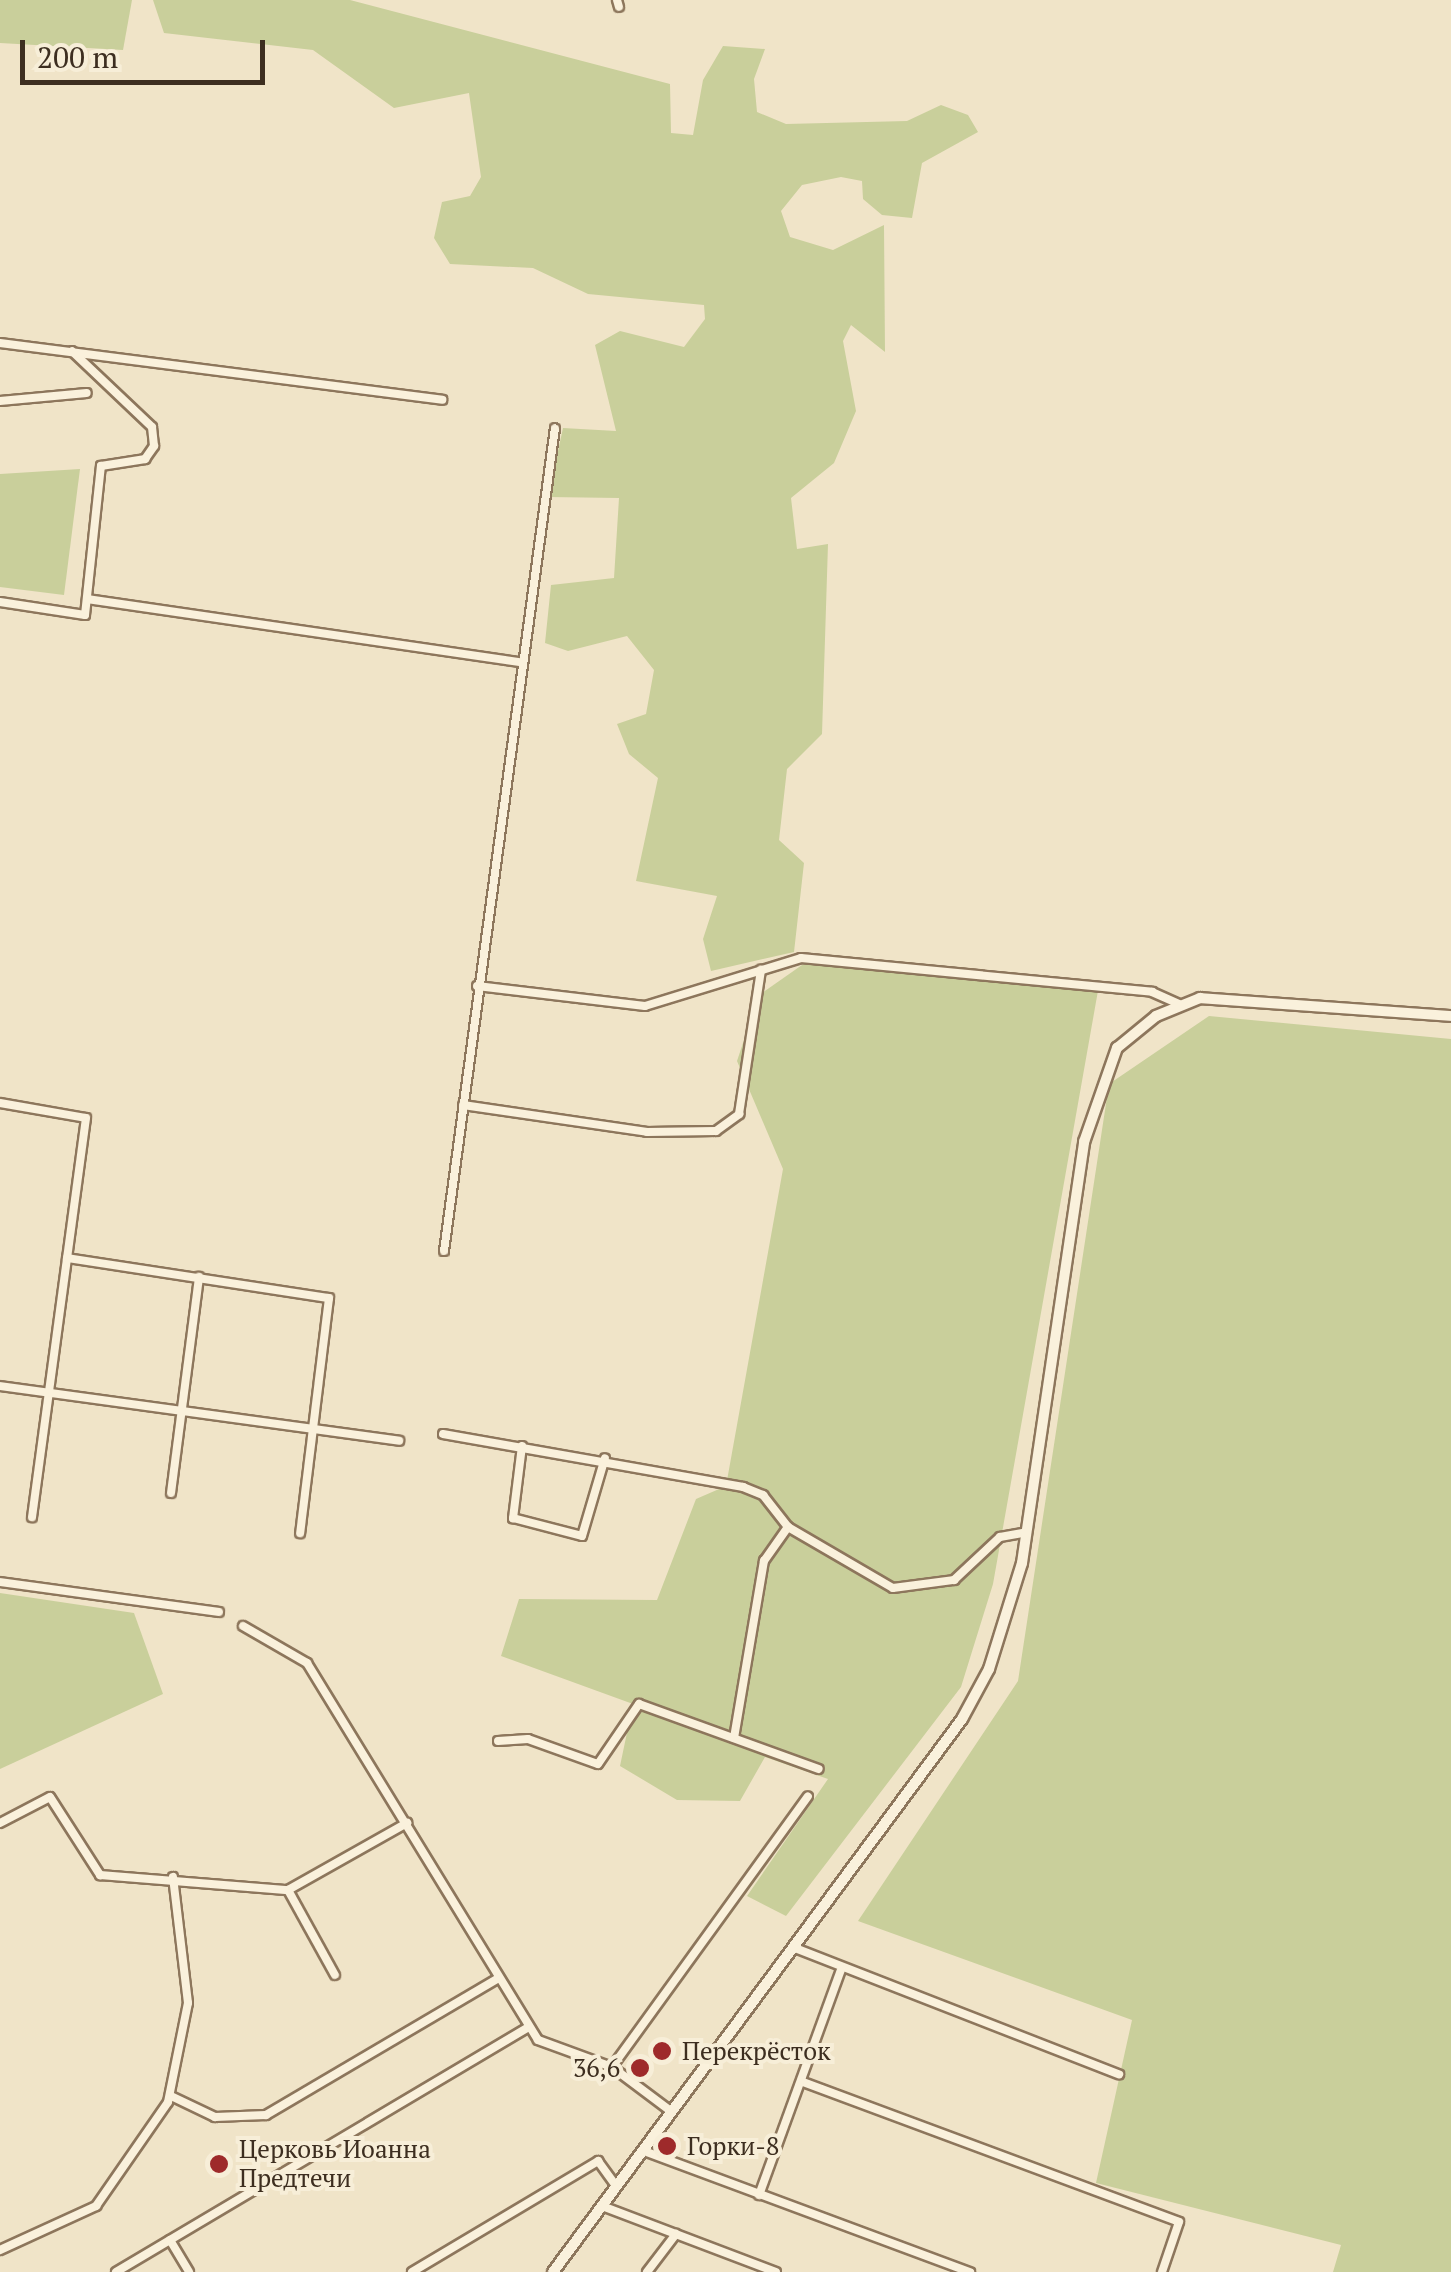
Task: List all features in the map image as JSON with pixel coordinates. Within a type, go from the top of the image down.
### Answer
[{"type":"street","points":[[0,343],[442,400]]},
{"type":"street","points":[[0,602],[85,614],[100,466],[145,459],[154,446],[152,427],[70,350]]},
{"type":"street","points":[[0,401],[87,392]]},
{"type":"street","points":[[444,1251],[555,428]]},
{"type":"street","points":[[86,599],[521,662]]},
{"type":"street","points":[[478,986],[644,1006],[801,958],[1152,992],[1179,1004]]},
{"type":"street","points":[[462,1106],[647,1132],[716,1131],[738,1114],[761,970]]},
{"type":"street","points":[[553,2272],[795,1948],[971,1702],[1006,1628],[1027,1532],[1100,1076],[1136,1031],[1179,1004],[1222,998],[1451,1016]]},
{"type":"street","points":[[0,1104],[86,1118],[32,1517]]},
{"type":"street","points":[[67,1258],[329,1298],[300,1533]]},
{"type":"street","points":[[172,1493],[200,1277]]},
{"type":"street","points":[[0,1386],[400,1441]]},
{"type":"street","points":[[443,1434],[605,1458],[743,1488],[763,1495],[788,1527],[860,1574],[923,1590],[976,1566],[1010,1532],[1027,1532]]},
{"type":"street","points":[[522,1446],[514,1518],[582,1536],[605,1458]]},
{"type":"street","points":[[734,1738],[764,1560],[788,1527]]},
{"type":"street","points":[[0,1582],[219,1612]]},
{"type":"street","points":[[243,1626],[307,1663],[538,2040],[612,2067],[672,2112]]},
{"type":"street","points":[[498,1740],[528,1739],[598,1764],[639,1704],[819,1770]]},
{"type":"street","points":[[0,1823],[50,1796],[60,1800],[92,1870],[288,1890],[407,1823]]},
{"type":"street","points":[[612,2067],[808,1796]]},
{"type":"street","points":[[0,2250],[96,2206],[171,2096],[188,2003],[173,1876]]},
{"type":"street","points":[[288,1890],[335,1974]]},
{"type":"street","points":[[795,1948],[841,1970],[1118,2074]]},
{"type":"street","points":[[759,2195],[841,1970]]},
{"type":"street","points":[[171,2096],[216,2118],[266,2115],[499,1978]]},
{"type":"street","points":[[116,2272],[528,2027]]},
{"type":"street","points":[[803,2082],[1178,2222],[1162,2272]]},
{"type":"street","points":[[644,2151],[970,2272]]},
{"type":"street","points":[[412,2272],[598,2161],[616,2186]]},
{"type":"street","points":[[602,2206],[776,2272]]},
{"type":"street","points":[[647,2272],[676,2234]]},
{"type":"street","points":[[170,2240],[189,2272]]},
{"type":"green space","points":[[0,0],[132,0],[123,50],[0,43]]},
{"type":"green space","points":[[153,0],[350,0],[670,84],[671,133],[693,135],[703,80],[723,46],[765,49],[754,79],[757,112],[786,124],[907,121],[941,105],[968,115],[978,132],[922,163],[912,218],[882,215],[863,199],[862,181],[841,177],[802,185],[781,211],[790,237],[833,250],[884,225],[885,352],[851,325],[843,341],[856,411],[834,463],[791,498],[797,549],[828,544],[822,734],[787,769],[779,840],[804,863],[794,952],[711,971],[703,939],[717,896],[636,881],[658,778],[629,754],[617,724],[646,714],[654,670],[627,636],[568,651],[545,643],[551,585],[614,578],[619,498],[548,497],[563,428],[616,431],[595,345],[620,331],[684,347],[705,319],[704,305],[588,294],[533,268],[450,264],[434,238],[442,202],[470,196],[481,177],[469,93],[394,108],[313,50],[164,33]]},
{"type":"green space","points":[[80,469],[64,595],[0,587],[0,474]]},
{"type":"green space","points":[[812,958],[1099,985],[993,1584],[961,1687],[786,1916],[747,1896],[828,1779],[765,1757],[740,1801],[677,1800],[620,1766],[633,1704],[501,1656],[519,1599],[657,1600],[696,1499],[726,1486],[783,1169],[737,1061],[759,995]]},
{"type":"green space","points":[[1209,1016],[1451,1039],[1451,2272],[1333,2272],[1341,2245],[1096,2183],[1132,2020],[858,1921],[1018,1681],[1109,1084]]},
{"type":"green space","points":[[0,1593],[134,1613],[163,1694],[0,1769]]},
{"type":"place","name":"Перекрёсток","points":[[662,2051]]},
{"type":"place","name":"36,6","points":[[640,2068]]},
{"type":"place","name":"Горки-8","points":[[667,2146]]},
{"type":"place","name":"Церковь Иоанна Предтечи","points":[[219,2164]]}]
